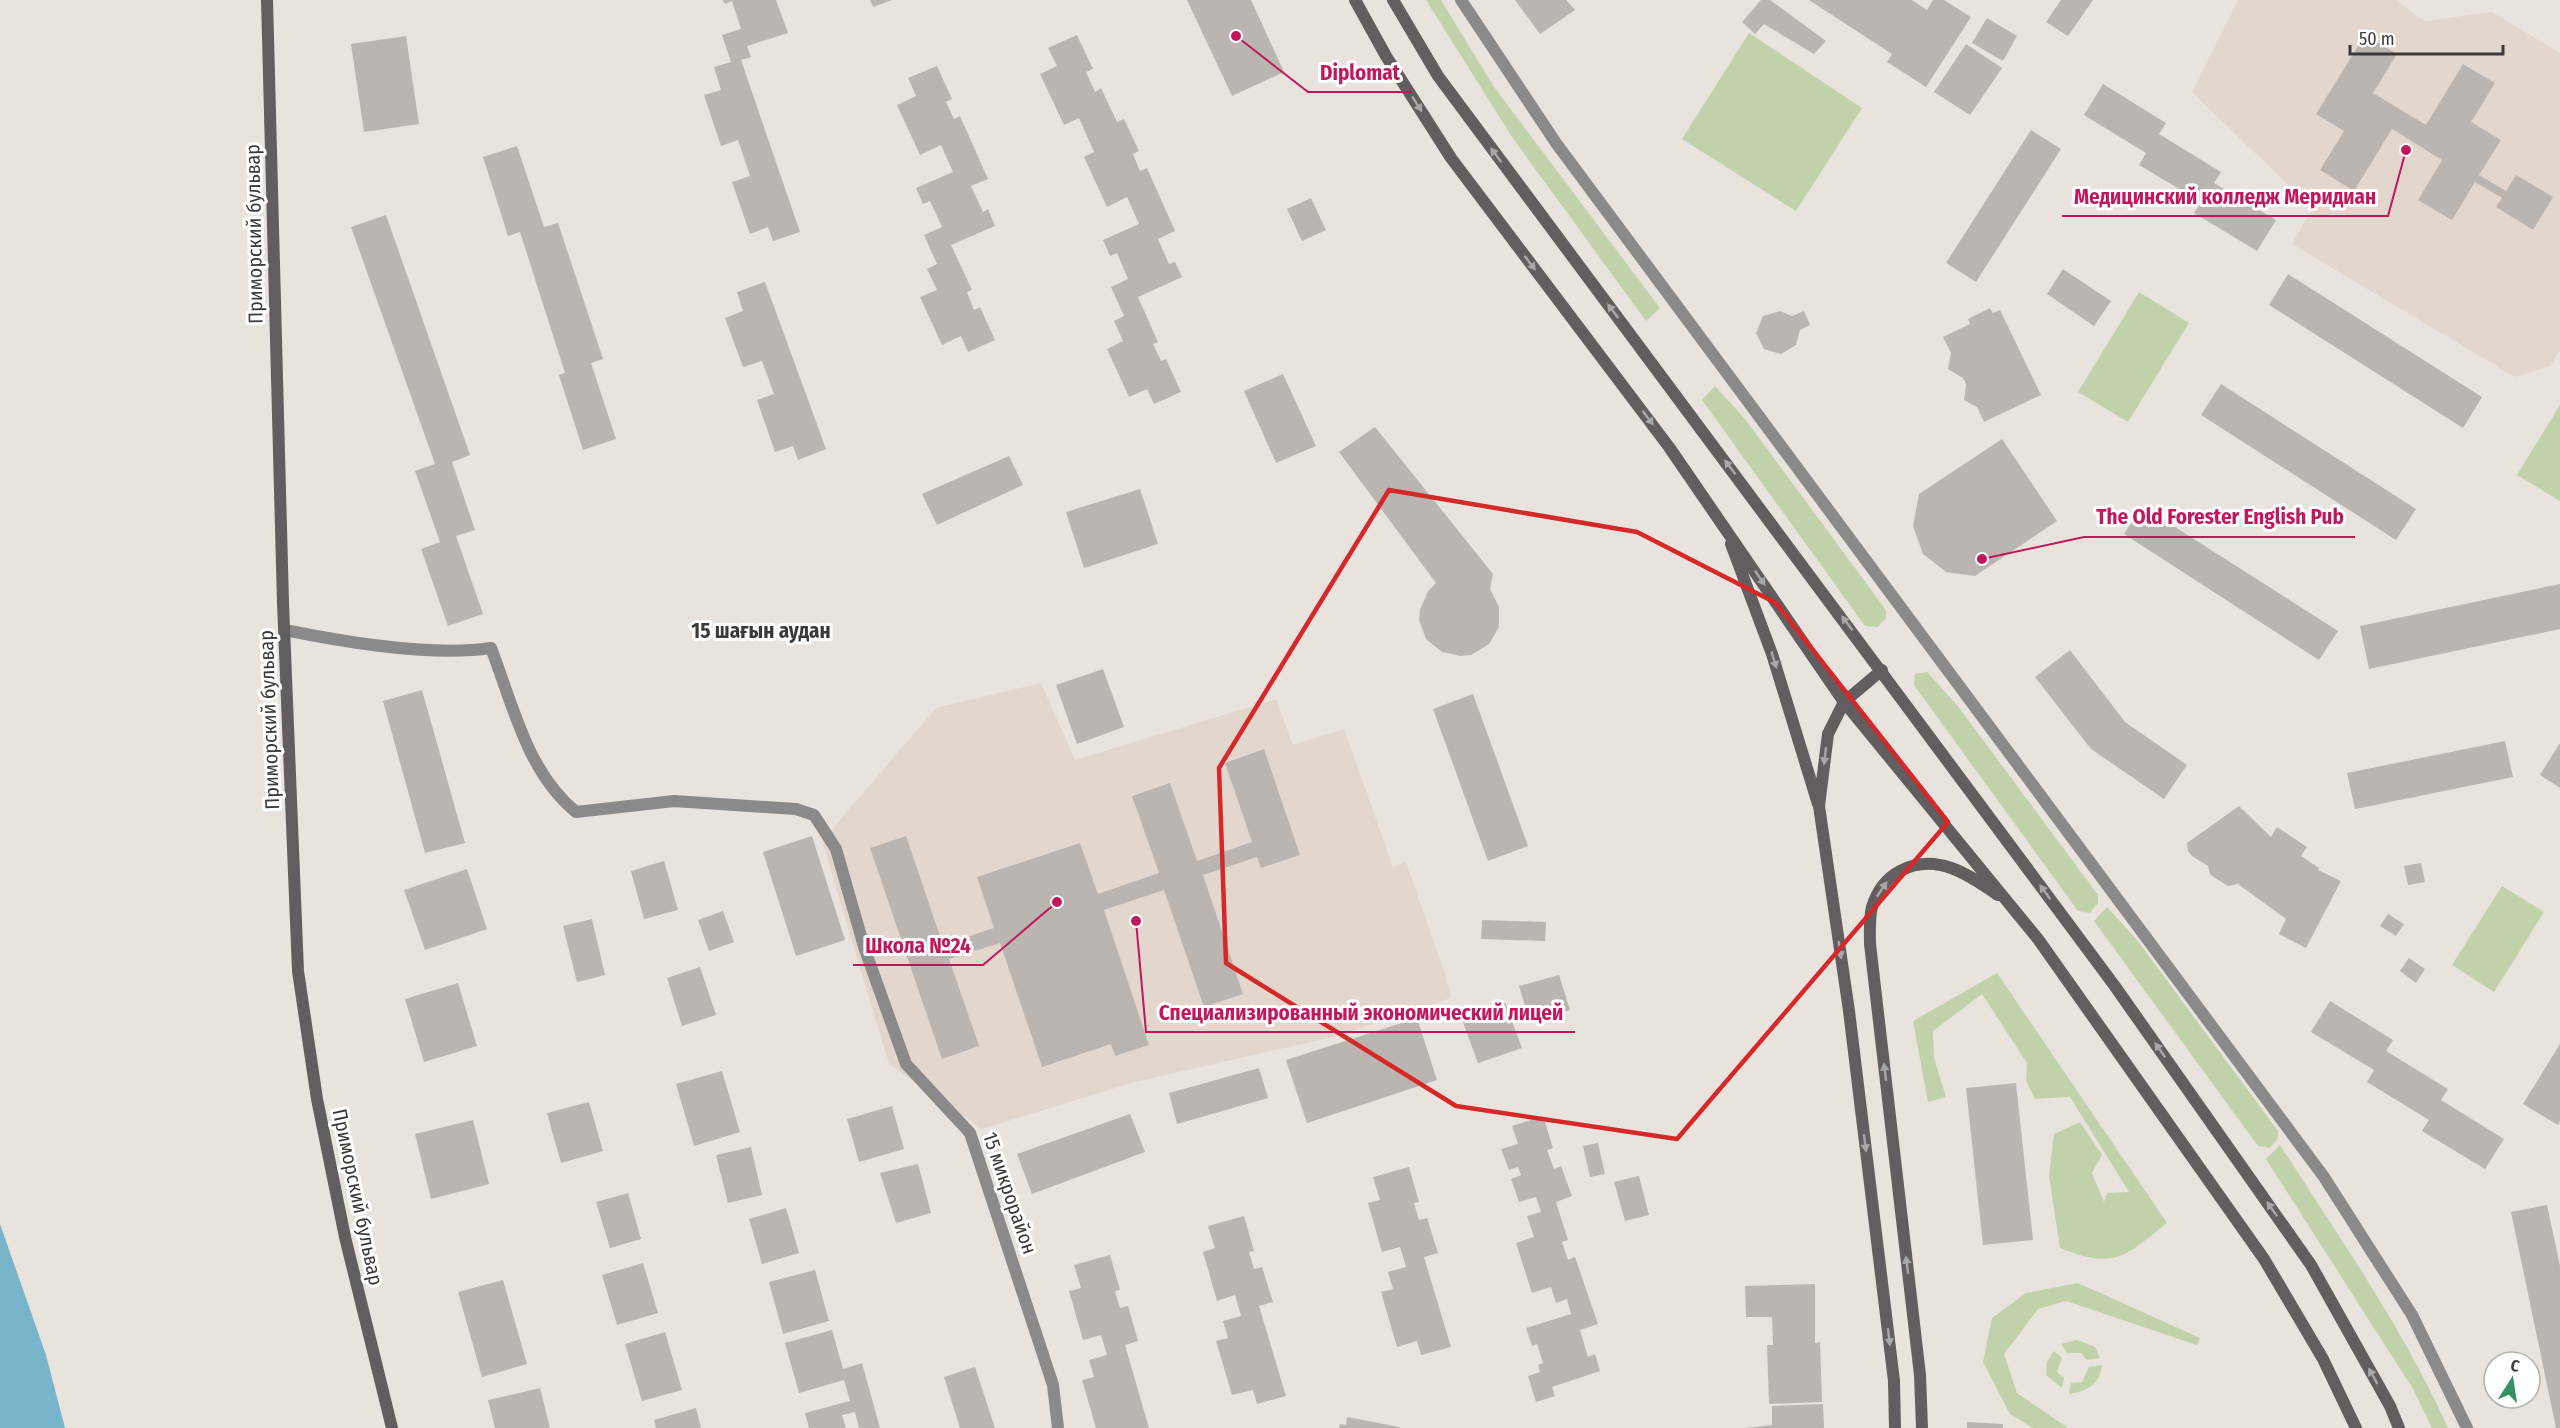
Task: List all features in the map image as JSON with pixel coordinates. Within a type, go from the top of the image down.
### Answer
[{"type":"main road","name":"Приморский бульвар","points":[[267,0],[285,630],[298,970],[322,1122],[351,1260],[392,1428]]},
{"type":"main road","points":[[1354,0],[1386,56],[1451,158],[1669,447],[1844,702],[2038,939],[2264,1259],[2323,1359],[2356,1428]]},
{"type":"main road","points":[[1393,0],[1438,76],[1882,670],[2114,985],[2311,1265],[2390,1406],[2399,1428]]},
{"type":"main road","points":[[1725,526],[1772,654],[1819,806],[1849,1011],[1894,1381],[1895,1428]]},
{"type":"main road","points":[[1819,806],[1828,734],[1844,702],[1882,670]]},
{"type":"main road","points":[[1923,1428],[1920,1375],[1870,944],[1871,909],[1880,886],[1913,864],[1940,863],[1967,874],[2009,902]]},
{"type":"street","points":[[1461,0],[1563,152],[2324,1177],[2412,1315],[2467,1428]]},
{"type":"street","name":"15 микрорайон","points":[[285,630],[345,641],[427,648],[475,650],[491,648],[535,764],[562,801],[576,812],[674,801],[796,809],[814,815],[823,825],[836,849],[865,950],[906,1064],[970,1133],[1053,1385],[1058,1428]]},
{"type":"highlighted area","points":[[1389,490],[1637,532],[1776,603],[1948,822],[1677,1139],[1456,1106],[1226,963],[1219,768]]},
{"type":"shaded area","points":[[2238,0],[2395,0],[2425,21],[2492,12],[2560,53],[2560,350],[2550,366],[2515,377],[2292,244],[2312,208],[2192,92]]},
{"type":"shaded area","points":[[1041,683],[1075,760],[1276,699],[1293,745],[1344,729],[1393,867],[1406,862],[1445,974],[1451,998],[1333,1037],[1135,1082],[982,1129],[889,1064],[822,841],[936,708]]},
{"type":"green space","points":[[1426,0],[1441,0],[1494,87],[1660,308],[1646,321],[1512,137]]},
{"type":"green space","points":[[1749,33],[1862,108],[1796,211],[1682,139]]},
{"type":"green space","points":[[2139,292],[2189,323],[2128,422],[2078,392]]},
{"type":"green space","points":[[1715,386],[1745,419],[1886,610],[1886,618],[1878,627],[1865,626],[1702,400]]},
{"type":"green space","points":[[2560,405],[2560,501],[2517,475]]},
{"type":"green space","points":[[1927,672],[1957,705],[2098,895],[2098,903],[2090,913],[2078,911],[1914,685],[1915,674]]},
{"type":"green space","points":[[2502,886],[2544,912],[2494,992],[2452,965]]},
{"type":"green space","points":[[2107,907],[2137,940],[2278,1131],[2278,1138],[2270,1148],[2258,1146],[2094,921]]},
{"type":"green space","points":[[1997,973],[2167,1223],[2129,1252],[2107,1259],[2079,1255],[2060,1248],[2049,1176],[2054,1134],[2080,1122],[2102,1155],[2092,1173],[2104,1202],[2107,1193],[2129,1192],[2070,1097],[2035,1099],[2026,1081],[2027,1063],[1982,994],[1933,1031],[1934,1058],[1946,1097],[1928,1102],[1913,1021]]},
{"type":"green space","points":[[2280,1145],[2391,1319],[2448,1428],[2432,1428],[2413,1389],[2266,1159]]},
{"type":"green space","points":[[2078,1283],[2200,1338],[2197,1345],[2066,1301],[2038,1309],[2004,1354],[2017,1393],[2068,1428],[2033,1428],[2010,1414],[1983,1362],[1992,1318],[2026,1293]]},
{"type":"green space","points":[[2077,1340],[2095,1347],[2100,1358],[2087,1360],[2081,1353],[2067,1353],[2061,1344]]},
{"type":"green space","points":[[2054,1351],[2062,1358],[2057,1372],[2064,1378],[2062,1388],[2046,1375],[2047,1362]]},
{"type":"green space","points":[[2102,1365],[2098,1378],[2092,1386],[2069,1394],[2071,1383],[2082,1382],[2089,1367]]},
{"type":"water","points":[[0,1224],[46,1355],[65,1428],[0,1428]]},
{"type":"building","points":[[723,0],[776,0],[788,33],[747,46],[751,57],[741,60],[800,232],[773,241],[768,227],[750,234],[732,182],[750,176],[738,140],[721,146],[704,95],[721,90],[714,67],[731,62],[722,35],[741,29],[732,1],[725,4]]},
{"type":"building","points":[[870,0],[892,0],[873,7]]},
{"type":"building","points":[[1187,0],[1251,0],[1284,72],[1232,96]]},
{"type":"building","points":[[1515,0],[1566,0],[1575,10],[1540,34]]},
{"type":"building","points":[[1761,0],[1770,0],[1826,41],[1814,54],[1764,24],[1755,34],[1742,22]]},
{"type":"building","points":[[1809,0],[1912,0],[1927,10],[1933,0],[1944,0],[1971,17],[1926,87],[1887,62],[1892,54]]},
{"type":"building","points":[[2061,0],[2093,0],[2068,36],[2046,22]]},
{"type":"building","points":[[1987,18],[2017,36],[2003,61],[1972,43]]},
{"type":"building","points":[[1077,35],[1093,69],[1086,72],[1095,92],[1101,88],[1117,122],[1124,119],[1139,151],[1133,154],[1140,171],[1147,168],[1175,231],[1158,239],[1169,264],[1175,262],[1182,277],[1138,297],[1158,342],[1153,344],[1161,361],[1166,359],[1181,392],[1154,404],[1147,389],[1129,397],[1107,349],[1123,341],[1114,321],[1124,316],[1111,287],[1128,279],[1117,253],[1110,256],[1103,240],[1139,224],[1127,197],[1107,207],[1084,157],[1094,152],[1079,118],[1064,125],[1040,74],[1057,66],[1048,48]]},
{"type":"building","points":[[2365,35],[2397,54],[2373,93],[2426,125],[2463,64],[2495,83],[2471,122],[2501,140],[2479,175],[2506,191],[2516,175],[2553,197],[2533,230],[2496,207],[2502,198],[2475,182],[2452,220],[2418,200],[2442,160],[2392,129],[2354,191],[2320,170],[2344,131],[2316,114]]},
{"type":"building","points":[[406,36],[419,124],[364,132],[351,44]]},
{"type":"building","points":[[1966,44],[2002,68],[1970,115],[1934,92]]},
{"type":"building","points":[[937,66],[952,99],[946,102],[954,119],[960,116],[988,179],[971,186],[983,212],[988,209],[995,226],[951,245],[972,290],[967,292],[974,310],[980,307],[995,340],[968,352],[961,336],[942,345],[920,297],[937,290],[927,269],[937,264],[924,235],[942,227],[930,201],[923,204],[916,188],[953,172],[941,145],[920,155],[897,105],[916,96],[908,78]]},
{"type":"building","points":[[2103,84],[2166,123],[2159,134],[2221,172],[2214,183],[2276,220],[2257,251],[2194,213],[2201,202],[2139,165],[2146,153],[2084,115]]},
{"type":"building","points":[[2031,130],[2061,149],[1976,282],[1946,263]]},
{"type":"building","points":[[517,146],[544,227],[558,223],[603,359],[591,363],[616,439],[583,450],[559,375],[565,373],[520,232],[508,236],[483,157]]},
{"type":"building","points":[[1311,198],[1326,230],[1302,241],[1287,209]]},
{"type":"building","points":[[386,215],[470,455],[452,462],[475,530],[456,536],[483,614],[448,626],[421,549],[440,542],[415,471],[435,464],[351,227]]},
{"type":"building","points":[[2063,269],[2111,301],[2094,326],[2047,294]]},
{"type":"building","points":[[2288,274],[2482,397],[2463,428],[2269,305]]},
{"type":"building","points":[[765,282],[826,449],[798,460],[793,446],[775,452],[757,400],[774,394],[762,361],[743,367],[725,318],[743,311],[737,292]]},
{"type":"building","points":[[1990,308],[1993,313],[2000,310],[2041,395],[1984,422],[1977,407],[1964,400],[1966,384],[1963,378],[1948,369],[1951,353],[1943,337],[1970,324],[1968,319]]},
{"type":"building","points":[[1780,311],[1792,316],[1804,311],[1810,325],[1800,330],[1796,345],[1781,354],[1764,349],[1756,333],[1763,316]]},
{"type":"building","points":[[1283,374],[1316,446],[1276,463],[1244,391]]},
{"type":"building","points":[[2221,384],[2416,509],[2396,540],[2201,415]]},
{"type":"building","points":[[1375,427],[1493,574],[1490,589],[1499,607],[1499,627],[1489,644],[1471,655],[1461,656],[1442,652],[1426,639],[1419,620],[1420,610],[1428,591],[1436,583],[1339,452]]},
{"type":"building","points":[[2002,439],[2057,521],[1975,576],[1946,572],[1923,554],[1913,526],[1919,494]]},
{"type":"building","points":[[1009,456],[1023,485],[937,525],[922,494]]},
{"type":"building","points":[[1140,489],[1158,544],[1084,568],[1066,512]]},
{"type":"building","points":[[2142,506],[2338,631],[2319,660],[2124,534]]},
{"type":"building","points":[[2560,584],[2560,629],[2369,669],[2360,626]]},
{"type":"building","points":[[2070,650],[2125,722],[2187,765],[2164,799],[2091,749],[2035,677]]},
{"type":"building","points":[[1103,669],[1124,727],[1077,744],[1056,685]]},
{"type":"building","points":[[422,690],[465,843],[425,853],[383,701]]},
{"type":"building","points":[[1473,694],[1528,846],[1488,861],[1433,709]]},
{"type":"building","points":[[2505,741],[2513,777],[2355,809],[2347,773]]},
{"type":"building","points":[[2560,743],[2560,788],[2540,775]]},
{"type":"building","points":[[1264,749],[1300,855],[1261,868],[1257,857],[1203,875],[1243,994],[1204,1007],[1164,890],[1104,910],[1149,1045],[1115,1056],[1111,1044],[1042,1067],[1000,943],[949,959],[979,1046],[942,1059],[870,848],[906,836],[943,945],[994,928],[977,877],[1080,843],[1098,894],[1159,873],[1132,796],[1170,783],[1197,861],[1252,842],[1225,763]]},
{"type":"building","points":[[2239,806],[2271,837],[2277,827],[2307,847],[2301,856],[2319,868],[2318,870],[2341,881],[2306,948],[2279,934],[2286,919],[2238,884],[2228,886],[2215,878],[2210,874],[2208,866],[2188,851],[2187,843]]},
{"type":"building","points":[[812,836],[845,940],[796,956],[763,852]]},
{"type":"building","points":[[664,861],[678,910],[644,919],[631,871]]},
{"type":"building","points":[[2421,863],[2425,882],[2408,885],[2404,866]]},
{"type":"building","points":[[467,869],[487,929],[425,950],[404,890]]},
{"type":"building","points":[[723,911],[734,942],[709,951],[698,920]]},
{"type":"building","points":[[2388,914],[2404,924],[2396,936],[2380,926]]},
{"type":"building","points":[[592,919],[605,975],[577,982],[563,926]]},
{"type":"building","points":[[1482,920],[1546,922],[1545,941],[1481,939]]},
{"type":"building","points":[[2409,958],[2425,969],[2416,983],[2400,971]]},
{"type":"building","points":[[700,967],[716,1015],[682,1026],[667,978]]},
{"type":"building","points":[[1559,975],[1570,1010],[1530,1022],[1519,986]]},
{"type":"building","points":[[458,983],[477,1046],[424,1062],[405,999]]},
{"type":"building","points":[[2330,1001],[2393,1040],[2386,1051],[2448,1089],[2441,1100],[2504,1139],[2485,1169],[2422,1131],[2429,1120],[2367,1082],[2374,1070],[2311,1032]]},
{"type":"building","points":[[1505,1002],[1522,1048],[1478,1063],[1461,1017]]},
{"type":"building","points":[[1417,1018],[1437,1080],[1307,1123],[1286,1060]]},
{"type":"building","points":[[2560,1044],[2560,1121],[2558,1125],[2523,1104]]},
{"type":"building","points":[[1259,1068],[1268,1098],[1177,1124],[1169,1093]]},
{"type":"building","points":[[722,1071],[740,1132],[694,1146],[676,1084]]},
{"type":"building","points":[[2016,1083],[2033,1240],[1983,1245],[1966,1088]]},
{"type":"building","points":[[589,1102],[603,1151],[561,1163],[547,1113]]},
{"type":"building","points":[[892,1106],[904,1149],[859,1162],[847,1119]]},
{"type":"building","points":[[1130,1114],[1145,1152],[1032,1194],[1017,1154]]},
{"type":"building","points":[[1543,1116],[1553,1148],[1547,1150],[1554,1169],[1561,1166],[1572,1196],[1556,1202],[1568,1240],[1562,1242],[1568,1260],[1575,1257],[1598,1324],[1580,1330],[1588,1357],[1595,1354],[1600,1371],[1552,1387],[1555,1396],[1536,1402],[1528,1376],[1540,1372],[1538,1365],[1543,1363],[1537,1344],[1532,1346],[1526,1328],[1571,1314],[1567,1299],[1556,1303],[1551,1287],[1532,1293],[1516,1243],[1534,1237],[1527,1216],[1541,1212],[1536,1197],[1519,1202],[1511,1179],[1521,1175],[1518,1167],[1509,1170],[1501,1149],[1518,1144],[1512,1126]]},
{"type":"building","points":[[473,1120],[489,1184],[431,1199],[415,1134]]},
{"type":"building","points":[[1598,1143],[1605,1174],[1590,1177],[1583,1146]]},
{"type":"building","points":[[751,1147],[762,1195],[728,1203],[716,1155]]},
{"type":"building","points":[[918,1164],[931,1213],[896,1223],[880,1173]]},
{"type":"building","points":[[1409,1167],[1419,1202],[1414,1203],[1419,1220],[1427,1218],[1438,1253],[1424,1257],[1451,1347],[1421,1355],[1417,1341],[1397,1347],[1381,1292],[1393,1289],[1388,1272],[1406,1267],[1400,1247],[1382,1252],[1368,1203],[1380,1200],[1373,1177]]},
{"type":"building","points":[[1639,1176],[1649,1215],[1625,1221],[1614,1182]]},
{"type":"building","points":[[628,1193],[641,1239],[610,1248],[596,1202]]},
{"type":"building","points":[[2547,1205],[2560,1266],[2560,1428],[2556,1428],[2542,1361],[2542,1350],[2540,1350],[2511,1212]]},
{"type":"building","points":[[786,1208],[799,1253],[762,1264],[749,1219]]},
{"type":"building","points":[[1244,1216],[1254,1251],[1249,1252],[1254,1269],[1262,1267],[1273,1302],[1259,1306],[1286,1396],[1257,1404],[1253,1390],[1232,1395],[1216,1341],[1228,1338],[1223,1321],[1241,1316],[1235,1295],[1217,1301],[1203,1252],[1215,1248],[1208,1226]]},
{"type":"building","points":[[1110,1255],[1120,1290],[1115,1291],[1120,1308],[1128,1306],[1138,1341],[1125,1345],[1149,1428],[1096,1428],[1082,1380],[1094,1377],[1089,1360],[1107,1355],[1101,1335],[1083,1340],[1069,1291],[1081,1288],[1074,1265]]},
{"type":"building","points":[[643,1263],[658,1313],[617,1325],[602,1275]]},
{"type":"building","points":[[815,1270],[829,1321],[783,1334],[769,1282]]},
{"type":"building","points":[[503,1280],[527,1364],[482,1377],[458,1292]]},
{"type":"building","points":[[1815,1284],[1815,1343],[1820,1342],[1822,1402],[1769,1404],[1767,1345],[1773,1345],[1772,1317],[1746,1317],[1745,1286]]},
{"type":"building","points":[[832,1330],[843,1369],[862,1363],[880,1428],[859,1428],[855,1412],[842,1415],[846,1428],[809,1428],[805,1413],[850,1401],[844,1380],[799,1393],[785,1343]]},
{"type":"building","points":[[665,1332],[682,1390],[642,1401],[625,1344]]},
{"type":"building","points":[[975,1367],[995,1428],[960,1428],[944,1377]]},
{"type":"building","points":[[540,1388],[550,1428],[495,1428],[488,1400]]},
{"type":"building","points":[[1823,1404],[1824,1428],[1745,1428],[1772,1425],[1772,1406]]},
{"type":"building","points":[[696,1408],[701,1428],[656,1428],[654,1420]]},
{"type":"building","points":[[1347,1417],[1400,1428],[1339,1428],[1340,1424],[1346,1425]]},
{"type":"building","points":[[1967,1422],[2003,1424],[2003,1428],[1967,1428]]},
{"type":"place","name":"Diplomat","points":[[1236,36]]},
{"type":"place","name":"Медицинский колледж Меридиан","points":[[2406,150]]},
{"type":"place","name":"The Old Forester English Pub","points":[[1982,559]]},
{"type":"place","name":"Школа №24","points":[[1057,902]]},
{"type":"place","name":"Специализированный экономический лицей","points":[[1136,921]]},
{"type":"district","name":"15 шағын аудан","points":[[761,631]]}]
